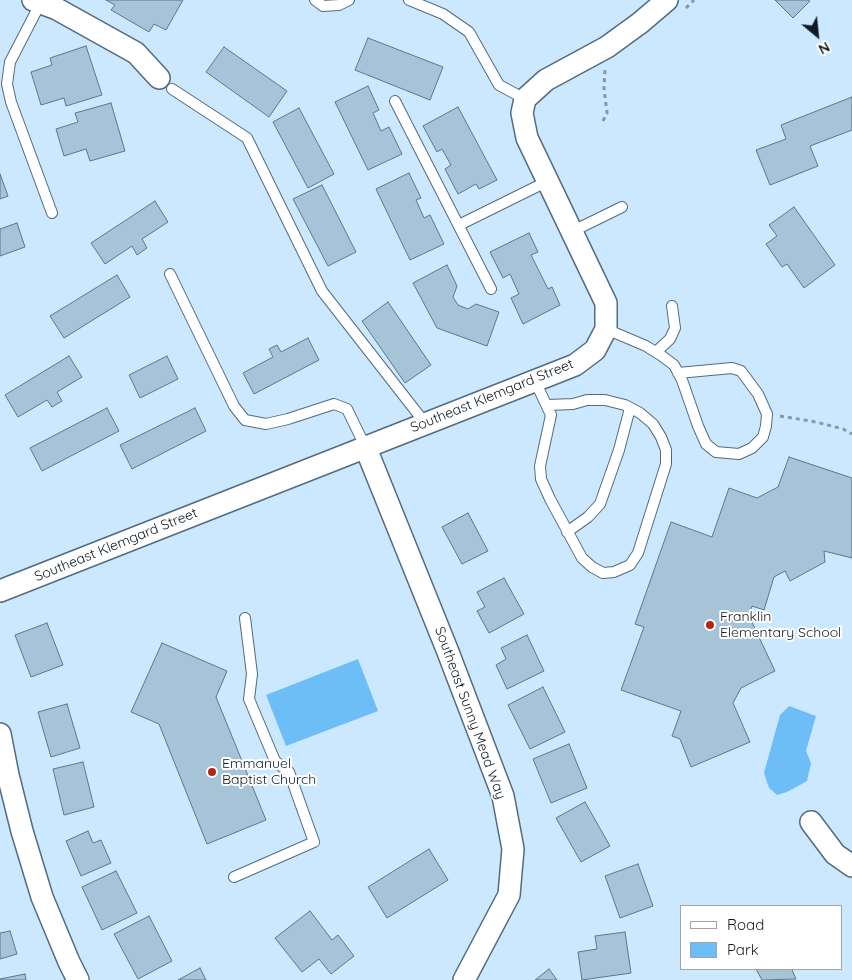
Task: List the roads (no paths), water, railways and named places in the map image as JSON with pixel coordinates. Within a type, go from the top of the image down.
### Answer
[{"type":"street","points":[[525,99],[546,80],[607,47],[667,0]]},
{"type":"street","points":[[48,3],[136,53],[166,84]]},
{"type":"street","name":"Southeast Klemgard Street","points":[[0,591],[575,365],[595,350],[606,329],[606,303],[527,138],[522,114],[525,99]]},
{"type":"street","name":"Southeast Sunny Mead Way","points":[[365,446],[448,652],[502,796],[513,849],[509,895],[464,980]]},
{"type":"street","points":[[0,734],[22,831],[42,897],[68,962],[78,980]]},
{"type":"street","points":[[811,822],[835,854],[852,866]]},
{"type":"lane","points":[[316,0],[324,6],[339,4],[349,0]]},
{"type":"lane","points":[[408,0],[443,14],[469,32],[498,85],[525,99]]},
{"type":"lane","points":[[48,3],[10,62],[8,84],[11,102],[52,213]]},
{"type":"lane","points":[[166,84],[247,138],[322,290],[425,423]]},
{"type":"lane","points":[[395,101],[490,289]]},
{"type":"lane","points":[[459,225],[548,181]]},
{"type":"lane","points":[[572,232],[622,207]]},
{"type":"lane","points":[[170,274],[234,406],[245,420],[266,424],[288,420],[334,404],[348,409],[365,446]]},
{"type":"lane","points":[[656,352],[670,339],[675,328],[672,306]]},
{"type":"lane","points":[[606,329],[656,352],[674,366],[678,373],[682,380],[706,444],[716,452],[739,454],[752,448],[763,437],[767,414],[758,394],[741,371],[732,368],[678,373]]},
{"type":"lane","points":[[535,381],[548,405],[551,415],[540,466],[541,480],[567,532],[582,558],[592,567],[603,573],[614,572],[630,565],[638,553],[666,464],[666,450],[661,437],[653,424],[640,413],[605,400],[587,400],[573,404],[548,405]]},
{"type":"lane","points":[[567,532],[588,517],[600,504],[619,450],[630,408]]},
{"type":"lane","points":[[234,878],[314,842],[289,772],[275,761],[249,699],[252,674],[244,618]]},
{"type":"place","name":"Franklin Elementary School","points":[[710,625]]},
{"type":"place","name":"Emmanuel Baptist Church","points":[[212,772]]}]
